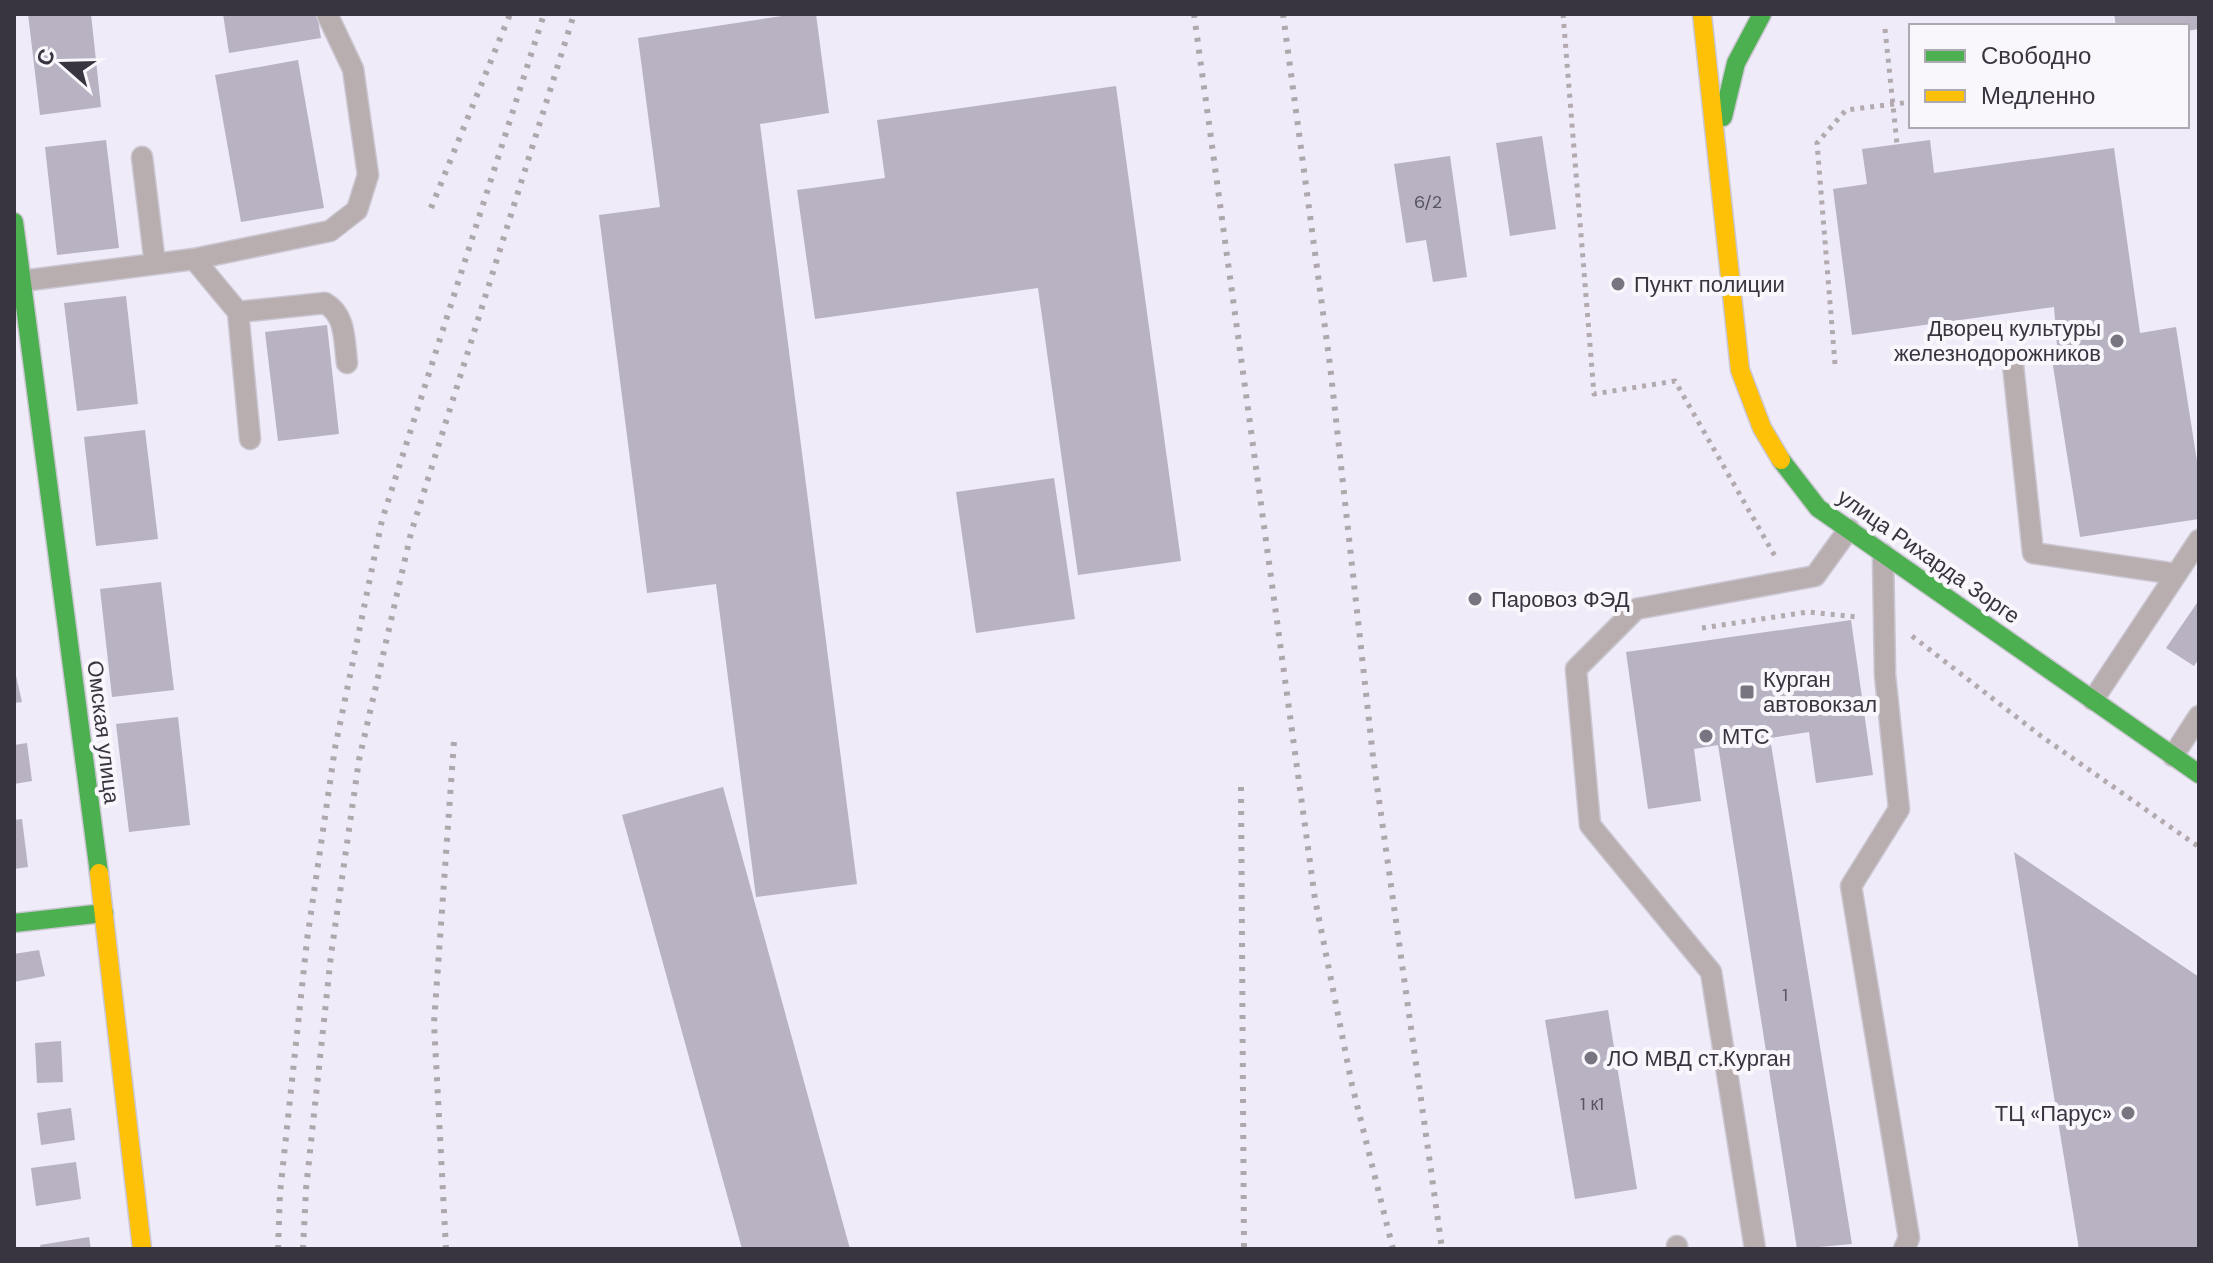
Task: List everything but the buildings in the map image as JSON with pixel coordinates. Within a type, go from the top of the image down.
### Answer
[{"type":"main road","points":[[1702,14],[1717,159]]},
{"type":"main road","points":[[1717,159],[1729,81],[1750,29],[1762,14]]},
{"type":"main road","name":"улица Рихарда Зорге","points":[[1717,159],[1740,370],[1756,418],[1780,464],[1818,508],[2199,774]]},
{"type":"main road","name":"Омская улица","points":[[14,222],[104,913],[142,1249]]},
{"type":"main road","points":[[14,923],[104,913]]},
{"type":"lane","points":[[22,281],[194,259],[330,231],[357,210],[368,175],[353,69],[327,14]]},
{"type":"lane","points":[[142,157],[155,264]]},
{"type":"lane","points":[[194,259],[238,312],[250,439]]},
{"type":"lane","points":[[238,312],[325,303],[334,309],[342,322],[347,363]]},
{"type":"lane","points":[[2013,365],[2033,553],[2176,574]]},
{"type":"lane","points":[[1755,1249],[1711,972],[1590,825],[1576,669],[1636,609],[1815,576],[1849,529]]},
{"type":"lane","points":[[2093,700],[2199,540]]},
{"type":"lane","points":[[1883,554],[1885,675],[1899,809],[1851,886],[1909,1238],[1904,1249]]},
{"type":"lane","points":[[2173,756],[2199,716]]},
{"type":"path","points":[[1563,14],[1594,394],[1675,381],[1808,612],[1884,620],[1908,633],[2041,736],[2199,847]]},
{"type":"path","points":[[1885,29],[1897,144]]},
{"type":"path","points":[[1835,364],[1817,143],[1846,110],[1909,102]]},
{"type":"railway","points":[[431,208],[510,14]]},
{"type":"railway","points":[[278,1249],[280,1193],[307,940],[335,748],[382,520],[544,14]]},
{"type":"railway","points":[[303,1249],[306,1189],[331,955],[359,760],[411,533],[574,14]]},
{"type":"railway","points":[[1194,14],[1315,899],[1352,1085],[1393,1249]]},
{"type":"railway","points":[[1283,14],[1330,365],[1373,757],[1442,1249]]},
{"type":"railway","points":[[446,1249],[434,1023],[454,741]]},
{"type":"railway","points":[[1241,787],[1244,1249]]},
{"type":"traffic: fast","points":[[1723,117],[1736,63],[1762,14]]},
{"type":"traffic: fast","points":[[14,222],[99,873]]},
{"type":"traffic: fast","points":[[1781,460],[1818,508],[2199,774]]},
{"type":"traffic: fast","points":[[14,923],[104,913]]},
{"type":"traffic: slow","points":[[1702,14],[1740,370],[1762,428],[1781,460]]},
{"type":"traffic: slow","points":[[99,873],[142,1249]]},
{"type":"place","name":"Пункт полиции","points":[[1618,284]]},
{"type":"place","name":"Дворец культуры железнодорожников","points":[[2117,341]]},
{"type":"place","name":"Паровоз ФЭД","points":[[1475,599]]},
{"type":"place","name":"Курган автовокзал","points":[[1747,692]]},
{"type":"place","name":"МТС","points":[[1706,736]]},
{"type":"place","name":"ЛО МВД ст.Курган","points":[[1591,1058]]},
{"type":"place","name":"ТЦ «Парус»","points":[[2128,1113]]}]
